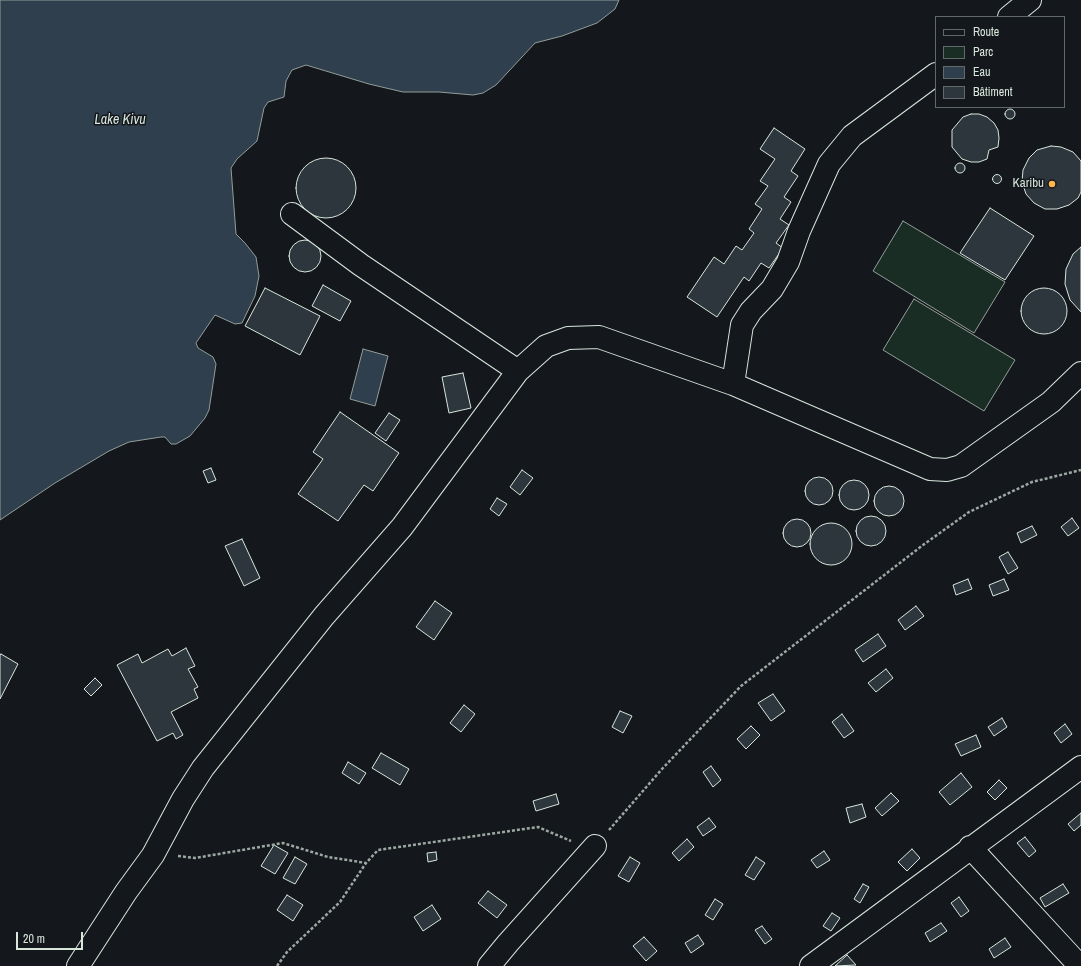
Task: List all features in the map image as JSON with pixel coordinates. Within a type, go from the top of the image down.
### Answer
[{"type":"street","points":[[1010,16],[1030,0]]},
{"type":"street","points":[[733,384],[742,325],[751,311],[772,289],[788,262],[799,231],[829,164],[852,136],[935,75]]},
{"type":"street","points":[[292,214],[360,265],[518,371]]},
{"type":"street","points":[[78,966],[126,892],[153,855],[183,799],[203,768],[324,616],[402,527],[518,371],[546,346],[568,338],[598,338],[733,384],[930,469],[946,470],[961,466],[1044,406],[1070,385],[1081,373]]},
{"type":"street","points":[[810,966],[970,847],[1081,767]]},
{"type":"street","points":[[490,966],[508,943],[595,846]]},
{"type":"street","points":[[970,847],[1077,963]]},
{"type":"path","points":[[278,966],[287,952],[340,902],[366,863],[378,850],[538,827],[575,843],[595,846],[662,769],[742,686],[923,545],[969,512],[1032,482],[1081,470]]},
{"type":"path","points":[[153,855],[195,858],[283,843],[328,857],[366,863]]},
{"type":"green space","points":[[903,221],[1005,282],[974,333],[873,271]]},
{"type":"green space","points":[[914,299],[1015,360],[984,411],[883,350]]},
{"type":"water","name":"Lake Kivu","points":[[0,0],[619,0],[615,9],[597,23],[562,36],[535,43],[496,85],[483,93],[473,95],[439,92],[403,92],[369,84],[306,65],[292,70],[286,81],[284,97],[268,102],[264,108],[257,141],[237,159],[231,168],[236,234],[256,257],[259,276],[255,296],[242,323],[235,324],[215,315],[196,343],[198,348],[213,357],[216,364],[209,410],[205,418],[190,436],[176,444],[171,444],[165,437],[161,437],[129,442],[109,451],[55,483],[0,520]]},
{"type":"water","points":[[363,349],[388,356],[375,406],[350,399]]},
{"type":"building","points":[[1008,109],[1012,109],[1014,110],[1014,118],[1008,119],[1005,116],[1005,112]]},
{"type":"building","points":[[971,114],[979,114],[987,117],[994,123],[998,130],[998,147],[989,150],[987,159],[979,162],[971,162],[962,159],[952,147],[952,130],[963,117]]},
{"type":"building","points":[[774,128],[805,149],[791,171],[798,176],[784,197],[791,202],[780,219],[789,225],[776,243],[783,248],[769,268],[761,263],[749,281],[744,277],[717,317],[687,297],[714,257],[724,264],[736,246],[742,250],[754,233],[749,229],[762,209],[755,204],[768,186],[760,181],[775,159],[760,149]]},
{"type":"building","points":[[1051,146],[1061,147],[1073,152],[1081,161],[1081,192],[1078,198],[1069,205],[1057,209],[1045,209],[1034,203],[1026,194],[1022,182],[1023,170],[1029,158],[1037,150]]},
{"type":"building","points":[[320,158],[332,158],[348,166],[354,176],[356,188],[354,200],[348,210],[332,218],[320,218],[304,210],[296,194],[296,182],[304,166]]},
{"type":"building","points":[[958,163],[962,163],[964,164],[964,172],[958,173],[955,170],[955,166]]},
{"type":"building","points":[[997,174],[1002,179],[997,184],[992,179]]},
{"type":"building","points":[[990,208],[1034,236],[1005,280],[960,253]]},
{"type":"building","points":[[302,240],[308,240],[318,247],[321,256],[320,262],[314,269],[308,272],[302,272],[292,265],[289,259],[289,253],[296,243]]},
{"type":"building","points":[[1081,247],[1081,312],[1070,300],[1065,284],[1066,269],[1073,254]]},
{"type":"building","points":[[323,285],[351,301],[340,321],[312,306]]},
{"type":"building","points":[[265,288],[320,316],[300,355],[245,326]]},
{"type":"building","points":[[1039,288],[1049,288],[1057,292],[1063,298],[1067,306],[1067,316],[1063,324],[1057,330],[1049,334],[1039,334],[1031,330],[1025,324],[1021,316],[1021,306],[1025,298],[1031,292]]},
{"type":"building","points":[[463,373],[471,408],[449,413],[442,377]]},
{"type":"building","points":[[340,412],[399,453],[373,491],[364,485],[338,521],[298,494],[323,459],[313,452]]},
{"type":"building","points":[[389,413],[400,420],[386,441],[375,433]]},
{"type":"building","points":[[211,468],[216,480],[208,483],[203,471]]},
{"type":"building","points":[[522,470],[533,478],[520,495],[510,487]]},
{"type":"building","points":[[819,477],[829,481],[833,491],[829,501],[819,505],[809,501],[805,491],[809,481]]},
{"type":"building","points":[[854,480],[865,484],[869,495],[865,506],[854,510],[843,506],[839,495],[843,484]]},
{"type":"building","points":[[889,486],[900,490],[904,501],[900,512],[889,516],[878,512],[874,501],[878,490]]},
{"type":"building","points":[[497,498],[507,504],[499,516],[490,509]]},
{"type":"building","points":[[871,516],[882,520],[886,531],[882,542],[871,546],[860,542],[856,531],[860,520]]},
{"type":"building","points":[[1072,518],[1079,528],[1068,536],[1061,527]]},
{"type":"building","points":[[797,519],[807,523],[811,533],[807,543],[797,547],[787,543],[783,533],[787,523]]},
{"type":"building","points":[[831,523],[846,529],[852,544],[846,559],[831,565],[816,559],[810,544],[816,529]]},
{"type":"building","points":[[1032,526],[1037,535],[1021,543],[1017,533]]},
{"type":"building","points":[[242,539],[260,578],[244,586],[225,546]]},
{"type":"building","points":[[1008,552],[1018,568],[1008,574],[999,557]]},
{"type":"building","points":[[968,579],[972,589],[956,595],[953,585]]},
{"type":"building","points":[[1004,579],[1009,590],[993,596],[989,585]]},
{"type":"building","points":[[435,601],[452,613],[434,640],[416,627]]},
{"type":"building","points":[[916,606],[924,616],[905,630],[898,620]]},
{"type":"building","points":[[878,634],[886,646],[863,662],[855,650]]},
{"type":"building","points":[[186,648],[195,666],[188,669],[198,687],[194,689],[198,698],[171,712],[183,735],[176,739],[173,733],[157,741],[117,665],[138,654],[142,663],[168,649],[172,656]]},
{"type":"building","points":[[1,654],[18,664],[0,699],[0,655]]},
{"type":"building","points":[[886,669],[893,678],[876,692],[868,683]]},
{"type":"building","points":[[95,678],[102,685],[91,696],[84,689]]},
{"type":"building","points":[[773,694],[785,711],[771,721],[758,703]]},
{"type":"building","points":[[464,705],[475,714],[461,732],[450,723]]},
{"type":"building","points":[[620,711],[632,716],[623,733],[612,727]]},
{"type":"building","points":[[842,714],[854,731],[844,738],[832,722]]},
{"type":"building","points":[[1002,718],[1007,727],[994,736],[988,727]]},
{"type":"building","points":[[1065,724],[1072,734],[1061,743],[1054,733]]},
{"type":"building","points":[[751,726],[760,735],[746,749],[737,739]]},
{"type":"building","points":[[976,735],[981,747],[961,756],[955,744]]},
{"type":"building","points":[[381,753],[409,769],[400,785],[372,768]]},
{"type":"building","points":[[348,762],[366,773],[359,784],[342,773]]},
{"type":"building","points":[[711,766],[721,780],[713,787],[703,772]]},
{"type":"building","points":[[961,773],[972,787],[950,805],[939,792]]},
{"type":"building","points":[[999,780],[1007,788],[995,800],[987,792]]},
{"type":"building","points":[[891,793],[899,801],[882,816],[875,808]]},
{"type":"building","points":[[556,794],[559,804],[536,811],[533,801]]},
{"type":"building","points":[[862,804],[866,817],[850,823],[846,808]]},
{"type":"building","points":[[1081,813],[1081,825],[1074,831],[1068,824]]},
{"type":"building","points":[[709,818],[716,827],[703,836],[697,827]]},
{"type":"building","points":[[1025,837],[1036,851],[1029,857],[1017,843]]},
{"type":"building","points":[[687,839],[694,847],[679,861],[672,853]]},
{"type":"building","points":[[274,845],[288,853],[275,874],[261,866]]},
{"type":"building","points":[[912,849],[920,858],[907,871],[898,862]]},
{"type":"building","points":[[824,851],[830,860],[817,868],[811,860]]},
{"type":"building","points":[[436,852],[437,860],[428,862],[427,853]]},
{"type":"building","points":[[295,857],[307,864],[295,884],[283,878]]},
{"type":"building","points":[[630,857],[640,863],[629,882],[618,876]]},
{"type":"building","points":[[756,857],[765,863],[754,880],[745,875]]},
{"type":"building","points":[[863,884],[869,887],[860,903],[854,899]]},
{"type":"building","points":[[1063,884],[1069,893],[1045,907],[1040,898]]},
{"type":"building","points":[[488,891],[507,905],[497,918],[478,903]]},
{"type":"building","points":[[287,895],[303,905],[293,921],[277,910]]},
{"type":"building","points":[[959,897],[969,911],[961,917],[951,903]]},
{"type":"building","points":[[715,899],[723,904],[713,920],[705,915]]},
{"type":"building","points":[[432,905],[441,919],[423,931],[414,917]]},
{"type":"building","points":[[832,913],[840,918],[831,931],[823,926]]},
{"type":"building","points":[[941,923],[947,931],[930,942],[925,933]]},
{"type":"building","points":[[762,926],[772,939],[765,944],[755,930]]},
{"type":"building","points":[[698,935],[704,944],[691,953],[685,943]]},
{"type":"building","points":[[644,937],[657,951],[646,961],[633,946]]},
{"type":"building","points":[[1005,938],[1011,947],[994,958],[989,949]]},
{"type":"building","points":[[847,955],[856,965],[835,966]]},
{"type":"place","name":"Karibu","points":[[1052,184]]}]
